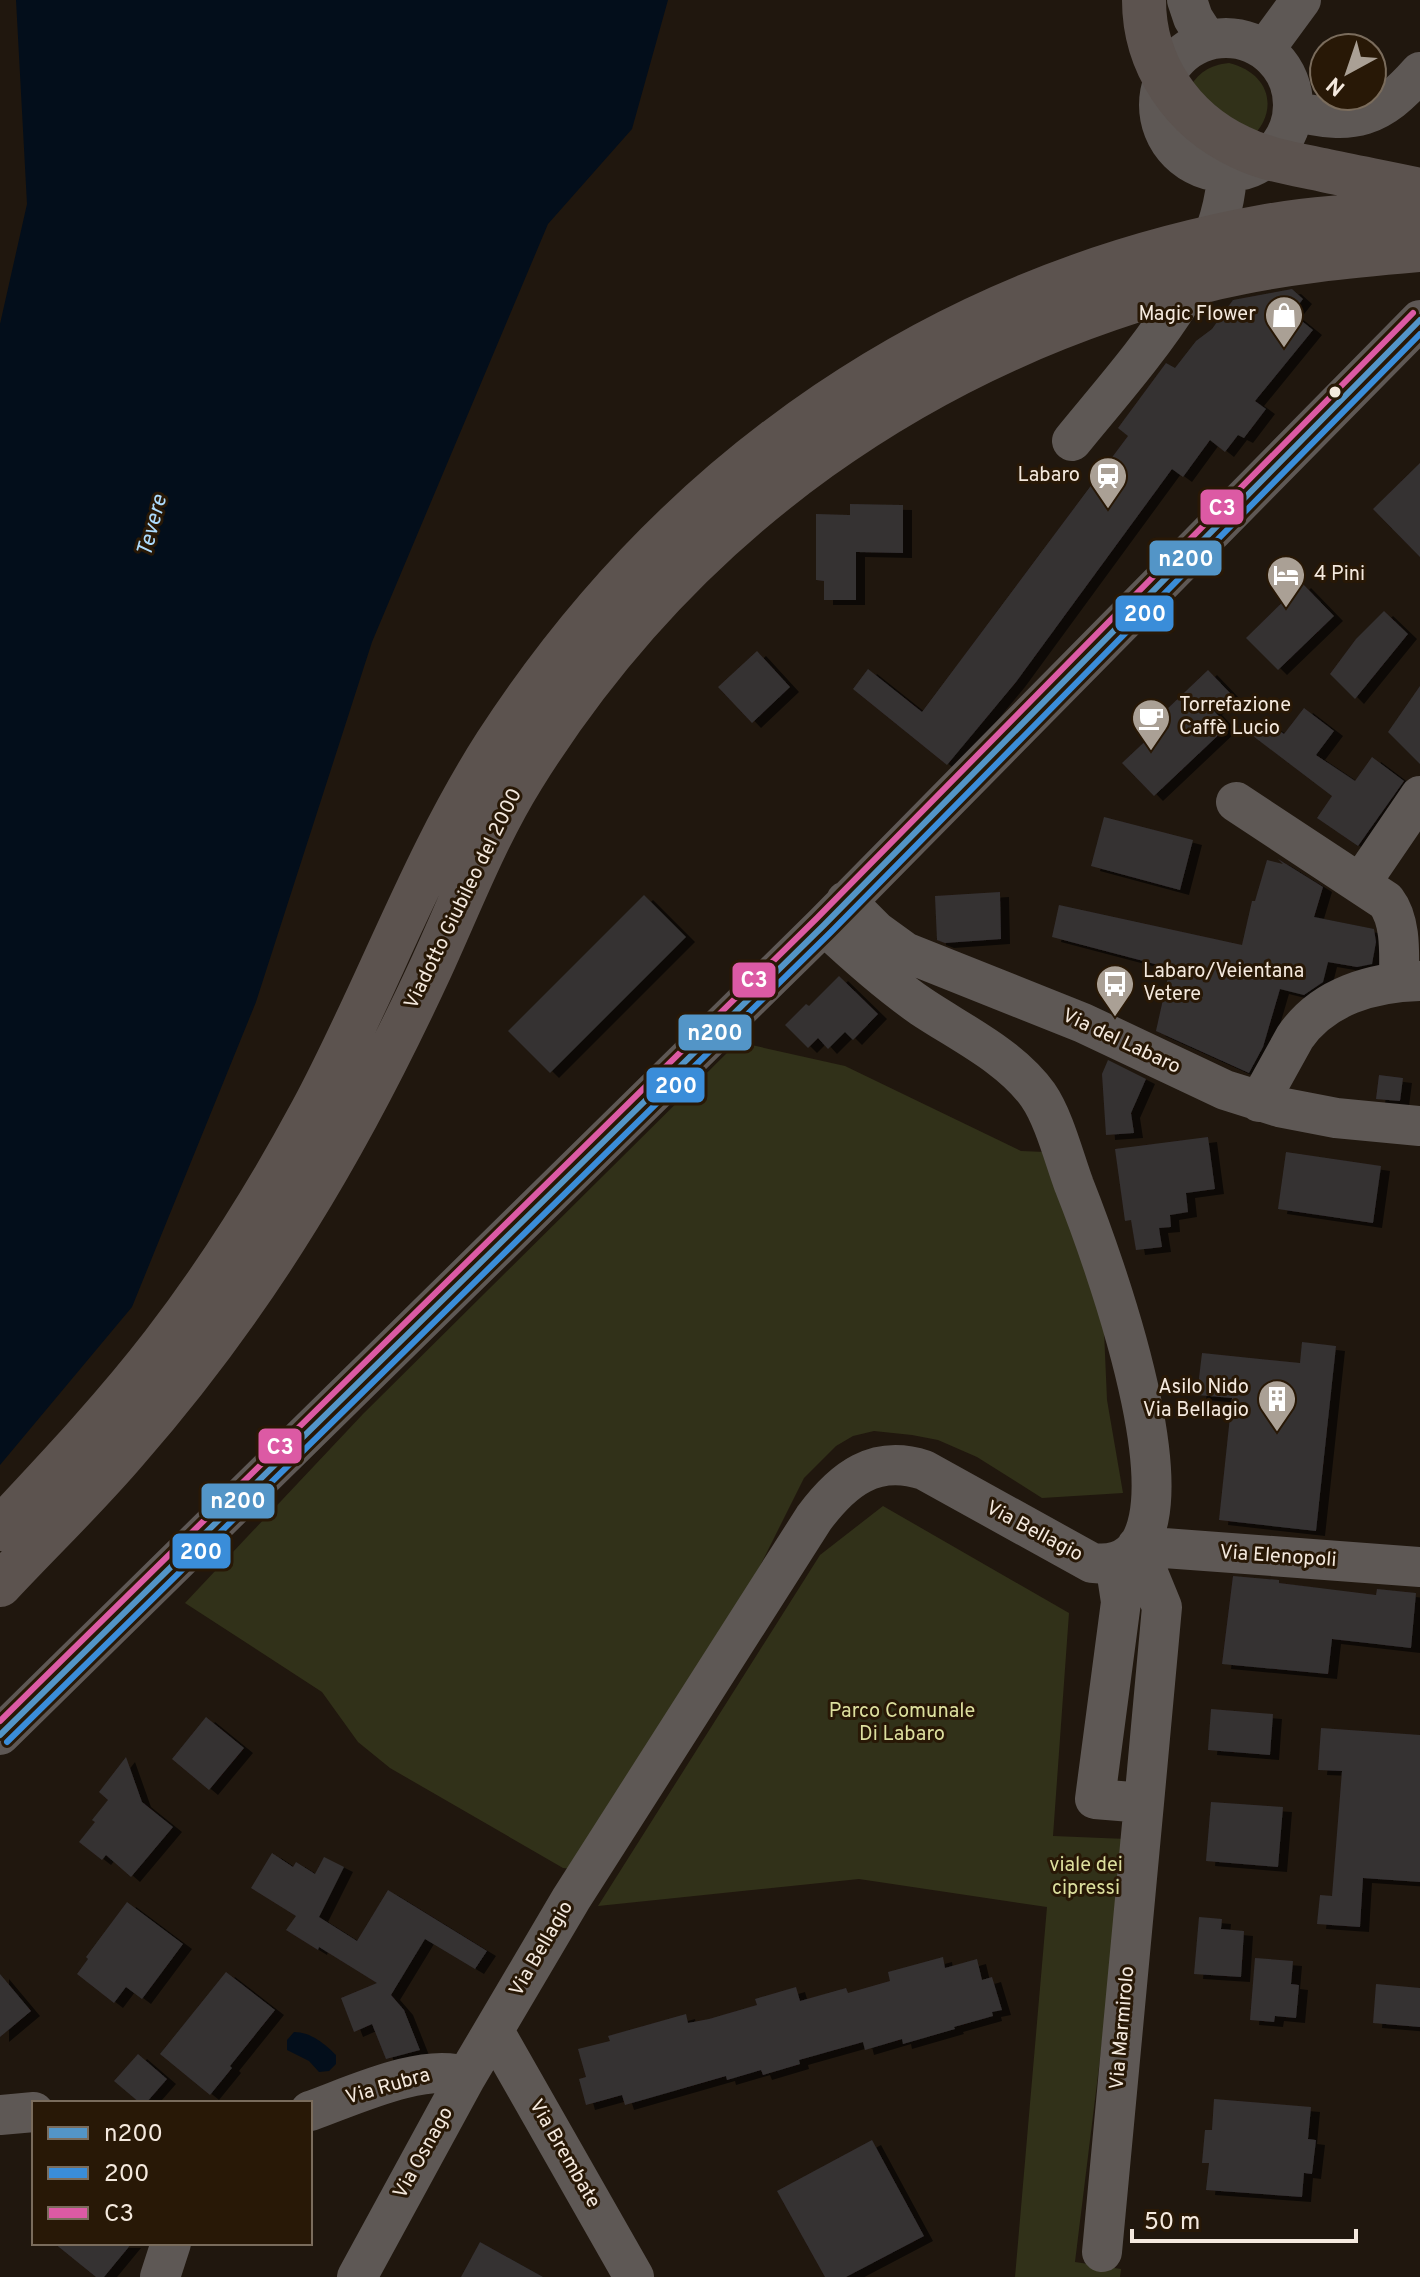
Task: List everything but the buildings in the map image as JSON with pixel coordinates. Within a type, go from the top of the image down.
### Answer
[{"type":"highway","points":[[1144,0],[1150,46],[1164,77],[1195,116],[1225,139],[1251,152],[1286,163],[1420,190]]},
{"type":"highway","points":[[0,1529],[122,1394],[164,1343],[212,1275],[315,1106],[453,818],[494,748],[580,628],[626,574],[692,508],[770,443],[820,407],[937,338],[1033,293],[1147,255],[1262,227],[1315,219],[1420,212]]},
{"type":"highway","name":"Viadotto Giubileo del 2000","points":[[0,1585],[130,1447],[207,1352],[268,1265],[364,1104],[412,1008],[485,846],[523,778],[588,682],[645,616],[726,533],[792,477],[884,415],[981,361],[1072,323],[1219,278],[1335,258],[1420,250]]},
{"type":"street","points":[[1187,0],[1193,18],[1207,40]]},
{"type":"street","points":[[1265,49],[1301,0]]},
{"type":"street","points":[[1226,37],[1265,49],[1278,61],[1292,93],[1293,111],[1289,130],[1272,154],[1246,169],[1227,172],[1205,169],[1187,159],[1172,144],[1162,125],[1159,104],[1162,83],[1172,64],[1187,49],[1207,40],[1226,37]]},
{"type":"street","points":[[1293,111],[1340,117],[1366,114],[1391,102],[1420,72]]},
{"type":"street","points":[[1072,441],[1151,343],[1186,290],[1220,221],[1226,197],[1227,172]]},
{"type":"street","points":[[0,1735],[835,913],[1420,320]]},
{"type":"street","points":[[1360,884],[1420,796]]},
{"type":"street","points":[[1236,802],[1386,901],[1392,909],[1410,981],[1348,995],[1311,1019],[1295,1037],[1259,1102]]},
{"type":"street","points":[[835,913],[889,982],[1012,1068],[1041,1100],[1112,1285],[1150,1445],[1153,1493],[1150,1518],[1126,1554]]},
{"type":"street","name":"Via del Labaro","points":[[835,913],[876,931],[905,952],[1083,1023],[1208,1083],[1259,1102],[1357,1121],[1420,1126]]},
{"type":"street","name":"Via Bellagio","points":[[494,2031],[571,1899],[814,1518],[826,1501],[848,1482],[877,1466],[908,1465],[924,1470],[1085,1559],[1102,1564],[1126,1554]]},
{"type":"street","name":"Via Elenopoli","points":[[1126,1554],[1420,1567]]},
{"type":"street","name":"Via Marmirolo","points":[[1102,2252],[1162,1607],[1126,1554]]},
{"type":"street","name":"Via Osnago","points":[[357,2277],[494,2031]]},
{"type":"street","name":"Via Brembate","points":[[494,2031],[634,2277]]},
{"type":"street","name":"Via Rubra","points":[[312,2110],[421,2074],[451,2072],[466,2077]]},
{"type":"street","points":[[0,2115],[32,2112]]},
{"type":"street","points":[[160,2277],[170,2245]]},
{"type":"green space","points":[[1229,63],[1254,75],[1266,94],[1268,106],[1265,117],[1249,140],[1188,90],[1205,71]]},
{"type":"green space","points":[[738,1042],[845,1066],[1021,1151],[1045,1152],[1103,1308],[1107,1400],[1123,1493],[1042,1498],[977,1457],[938,1440],[912,1435],[874,1431],[853,1436],[836,1446],[804,1478],[748,1590],[574,1869],[563,1868],[390,1768],[358,1742],[322,1692],[185,1603],[363,1414]]},
{"type":"green space","name":"Parco Comunale Di Labaro","points":[[883,1506],[1069,1613],[1053,1836],[1127,1839],[1075,2262],[1121,2269],[1120,2277],[1015,2277],[1047,1907],[859,1879],[598,1906],[820,1555]]},
{"type":"water","name":"Tevere","points":[[16,0],[668,0],[632,129],[548,224],[372,642],[256,1002],[132,1307],[0,1465],[0,324],[27,204]]},
{"type":"water","points":[[294,2032],[312,2036],[322,2043],[336,2055],[336,2064],[329,2071],[319,2072],[309,2061],[287,2050],[287,2040]]},
{"type":"transit line","name":"C3","points":[[0,1721],[817,918],[1413,313]]},
{"type":"transit line","name":"n200","points":[[0,1735],[824,925],[1420,320]]},
{"type":"transit line","name":"200","points":[[7,1742],[831,932],[1420,334]]},
{"type":"place","name":"Magic Flower","points":[[1284,349]]},
{"type":"place","name":"Labaro","points":[[1108,510]]},
{"type":"place","name":"4 Pini","points":[[1286,609]]},
{"type":"place","name":"Torrefazione Caffè Lucio","points":[[1151,752]]},
{"type":"place","name":"Labaro/Veientana Vetere","points":[[1115,1018]]},
{"type":"place","name":"Asilo Nido Via Bellagio","points":[[1277,1433]]},
{"type":"park label","name":"viale dei cipressi","points":[[1086,1878]]}]
